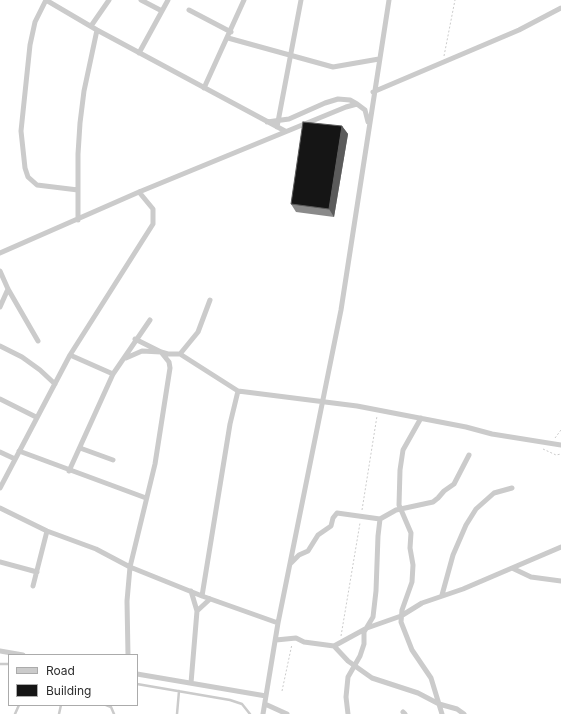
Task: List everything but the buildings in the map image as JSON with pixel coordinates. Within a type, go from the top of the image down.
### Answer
[{"type":"street","points":[[78,190],[36,186],[28,177],[25,168],[21,131],[30,45],[35,22],[46,0],[97,30],[285,131]]},
{"type":"street","points":[[92,26],[109,0]]},
{"type":"street","points":[[141,0],[162,11]]},
{"type":"street","points":[[139,53],[168,0]]},
{"type":"street","points":[[204,88],[231,32],[244,0]]},
{"type":"street","points":[[277,127],[292,55],[301,0]]},
{"type":"street","points":[[263,714],[278,623],[324,403],[341,310],[389,0]]},
{"type":"street","points":[[374,92],[519,30],[561,8]]},
{"type":"street","points":[[189,10],[231,32]]},
{"type":"street","points":[[78,220],[80,123],[84,91],[97,30]]},
{"type":"street","points":[[228,38],[333,67],[379,59]]},
{"type":"street","points":[[266,122],[289,119],[312,108],[338,99],[350,100],[365,110],[369,124]]},
{"type":"street","points":[[0,253],[139,192],[285,131],[357,104]]},
{"type":"street","points":[[0,488],[18,451],[70,355],[153,224],[153,209],[139,192]]},
{"type":"street","points":[[0,271],[8,289],[38,341]]},
{"type":"street","points":[[0,307],[8,289]]},
{"type":"street","points":[[180,354],[198,332],[210,300]]},
{"type":"street","points":[[69,472],[113,374],[126,358],[135,339],[150,320]]},
{"type":"street","points":[[135,339],[161,352],[168,354],[180,354],[238,391],[378,410],[492,434],[561,445]]},
{"type":"street","points":[[0,346],[22,357],[40,370],[55,384]]},
{"type":"street","points":[[126,358],[142,351],[161,352],[169,362],[170,368],[155,464],[130,567],[127,601],[128,654]]},
{"type":"street","points":[[70,355],[113,374]]},
{"type":"street","points":[[202,596],[229,431],[238,391]]},
{"type":"street","points":[[0,399],[36,417]]},
{"type":"street","points":[[421,418],[403,450],[400,473],[400,508],[411,533],[410,548],[413,565],[412,582],[401,616],[402,625],[408,642],[430,678],[442,714]]},
{"type":"street","points":[[80,448],[113,460]]},
{"type":"street","points":[[18,451],[69,472],[146,498]]},
{"type":"street","points":[[0,452],[15,459]]},
{"type":"street","points":[[291,563],[299,555],[308,551],[318,535],[331,526],[336,513],[380,519],[400,508],[433,502],[454,484],[469,455]]},
{"type":"street","points":[[442,596],[452,557],[466,525],[476,509],[492,494],[512,488]]},
{"type":"street","points":[[0,508],[47,531],[96,549],[130,567],[202,596],[278,623]]},
{"type":"street","points":[[348,714],[346,697],[347,680],[355,666],[364,644],[364,632],[372,620],[376,591],[380,519]]},
{"type":"street","points":[[33,586],[47,531]]},
{"type":"street","points":[[276,640],[293,638],[304,642],[334,646],[367,628],[401,616],[419,604],[463,589],[561,547]]},
{"type":"street","points":[[0,562],[37,572]]},
{"type":"street","points":[[512,568],[531,577],[561,581]]},
{"type":"street","points":[[191,591],[197,611],[191,683]]},
{"type":"street","points":[[197,611],[210,599]]},
{"type":"street","points":[[334,646],[355,666],[377,680],[418,693],[439,704],[457,709],[464,714]]},
{"type":"street","points":[[0,651],[17,654]]},
{"type":"street","points":[[138,674],[266,696]]},
{"type":"street","points":[[265,704],[287,714]]},
{"type":"lane","points":[[138,684],[230,700],[242,704],[250,714]]},
{"type":"lane","points":[[176,714],[179,691]]},
{"type":"lane","points":[[108,706],[111,707],[114,714]]},
{"type":"path","points":[[442,62],[455,0]]},
{"type":"path","points":[[362,510],[378,410]]},
{"type":"path","points":[[551,443],[561,430]]},
{"type":"path","points":[[340,643],[361,517]]},
{"type":"path","points":[[282,691],[293,638]]}]
